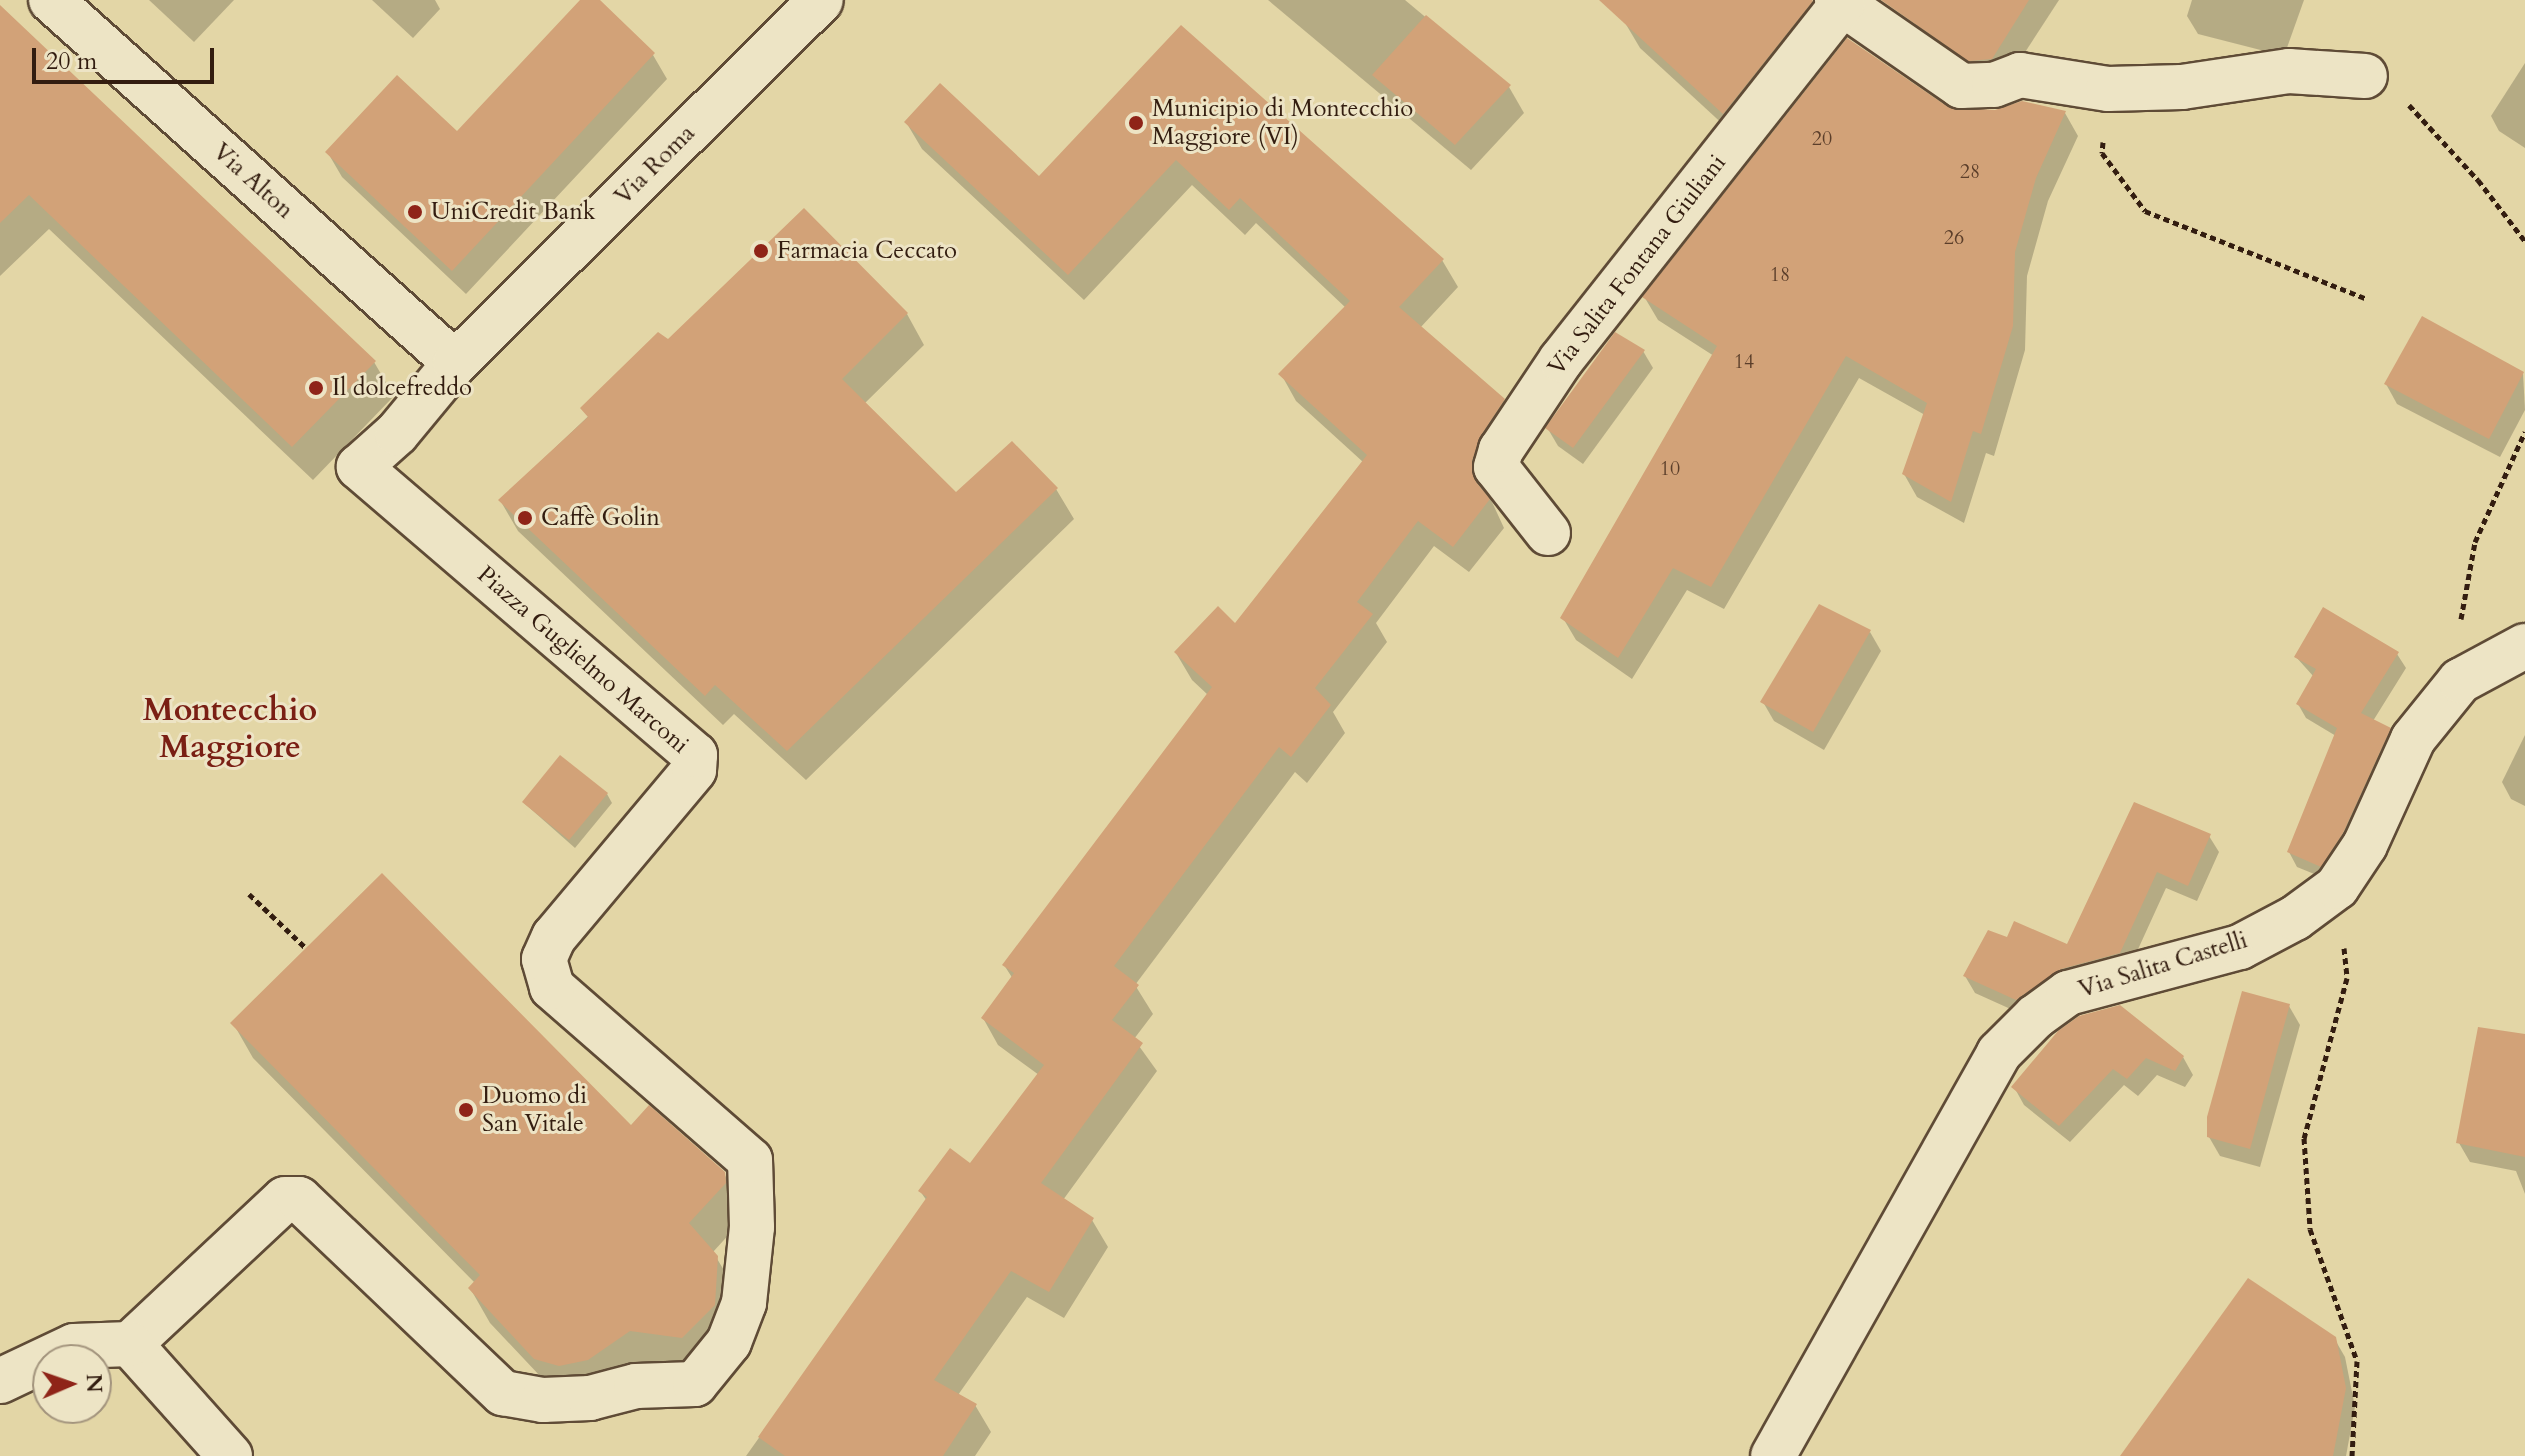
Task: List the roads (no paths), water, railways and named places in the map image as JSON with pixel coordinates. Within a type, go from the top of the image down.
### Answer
[{"type":"street","name":"Via Alton","points":[[51,0],[455,363]]},
{"type":"street","name":"Via Roma","points":[[455,363],[821,0]]},
{"type":"street","name":"Via Salita Fontana Giuliani","points":[[1548,533],[1496,467],[1501,450],[1561,360],[1840,2],[1961,86],[1994,85],[2020,75],[2108,89],[2182,87],[2289,71],[2365,76]]},
{"type":"street","name":"Piazza Guglielmo Marconi","points":[[130,1344],[285,1199],[299,1199],[503,1393],[543,1400],[590,1398],[636,1386],[695,1384],[729,1342],[744,1303],[752,1227],[750,1160],[552,987],[544,959],[554,937],[694,770],[695,755],[359,467],[397,433],[455,363]]},
{"type":"street","name":"Via Salita Castelli","points":[[1773,1456],[1999,1053],[2035,1017],[2068,993],[2240,947],[2295,918],[2337,887],[2365,845],[2413,739],[2460,681],[2525,646]]},
{"type":"street","points":[[0,1381],[74,1346],[130,1344],[230,1456]]},
{"type":"place","name":"Municipio di Montecchio Maggiore (VI)","points":[[1136,123]]},
{"type":"place","name":"UniCredit Bank","points":[[415,212]]},
{"type":"place","name":"Farmacia Ceccato","points":[[761,251]]},
{"type":"place","name":"Il dolcefreddo","points":[[316,388]]},
{"type":"place","name":"Caffè Golin","points":[[525,518]]},
{"type":"place","name":"Duomo di San Vitale","points":[[466,1110]]},
{"type":"district","name":"Montecchio Maggiore","points":[[230,730]]}]
